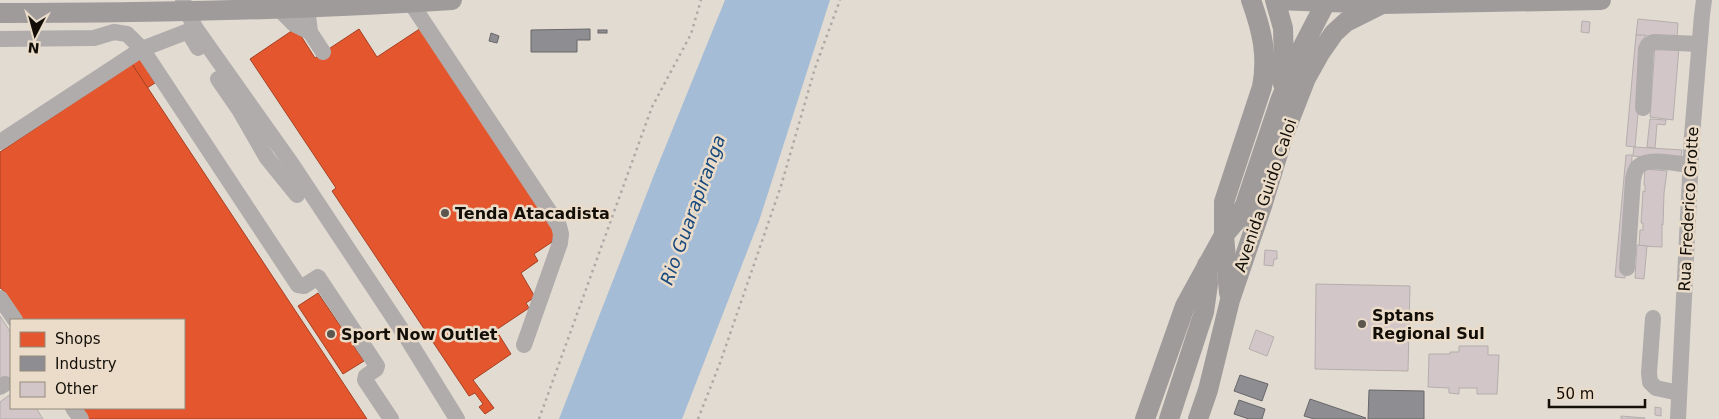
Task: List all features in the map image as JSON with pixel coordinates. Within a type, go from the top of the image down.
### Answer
[{"type":"main road","points":[[0,13],[184,5],[208,10],[278,8],[452,0]]},
{"type":"main road","points":[[1230,300],[1224,235],[1224,202],[1262,87],[1265,72],[1264,44],[1251,0]]},
{"type":"main road","points":[[1280,101],[1284,42],[1283,28],[1275,0],[1382,4],[1601,0]]},
{"type":"main road","name":"Avenida Guido Caloi","points":[[1145,419],[1185,306],[1224,235],[1236,221],[1245,205],[1280,101],[1298,56],[1326,1]]},
{"type":"main road","name":"Avenida Guido Caloi","points":[[1198,419],[1208,390],[1230,300],[1284,134],[1306,78],[1320,53],[1340,27],[1358,14],[1382,4]]},
{"type":"main road","points":[[1170,419],[1204,312],[1208,284],[1207,265]]},
{"type":"street","name":"Rua Frederico Grotte","points":[[1678,419],[1690,165],[1704,0]]},
{"type":"street","points":[[411,3],[559,226],[561,234],[560,243],[524,345]]},
{"type":"street","points":[[184,5],[196,29],[291,162],[457,419]]},
{"type":"street","points":[[307,7],[310,32],[323,52]]},
{"type":"street","points":[[278,8],[294,24],[310,32]]},
{"type":"street","points":[[196,29],[208,10]]},
{"type":"street","points":[[0,39],[94,38],[114,32],[127,34],[142,49],[298,285],[304,286],[318,277],[377,366],[376,369],[366,376],[365,380],[391,419]]},
{"type":"street","points":[[0,142],[142,49],[181,33],[190,34],[209,67],[240,111],[267,158],[297,195]]},
{"type":"street","points":[[1643,108],[1646,49],[1648,44],[1654,42],[1699,44]]},
{"type":"street","points":[[1627,268],[1635,170],[1647,162],[1690,165]]},
{"type":"street","points":[[0,298],[14,319]]},
{"type":"street","points":[[1653,318],[1648,373],[1650,382],[1656,388],[1679,393]]},
{"type":"path","points":[[539,419],[652,107],[691,34],[701,0]]},
{"type":"path","points":[[698,419],[720,363],[781,186],[815,68],[840,0]]},
{"type":"water","name":"Rio Guarapiranga","points":[[725,0],[830,0],[759,221],[682,419],[559,419],[654,175]]},
{"type":"building: Shops","name":"Tenda Atacadista","points":[[296,28],[315,58],[359,29],[377,57],[421,28],[555,232],[552,242],[534,254],[538,261],[521,273],[535,297],[526,303],[529,308],[496,330],[511,354],[473,380],[494,408],[485,414],[479,407],[483,404],[475,393],[469,396],[332,191],[336,188],[250,59]]},
{"type":"building: Shops","points":[[140,59],[155,83],[147,88],[132,64]]},
{"type":"building: Shops","points":[[132,64],[367,419],[88,419],[82,409],[185,409],[185,319],[22,319],[0,288],[0,152]]},
{"type":"building: Shops","name":"Sport Now Outlet","points":[[318,293],[364,361],[343,374],[298,306]]},
{"type":"building: Industry","points":[[590,29],[590,40],[577,40],[577,52],[531,52],[531,30]]},
{"type":"building: Industry","points":[[598,30],[607,30],[607,33],[598,33]]},
{"type":"building: Industry","points":[[491,33],[499,36],[497,43],[489,41]]},
{"type":"building: Industry","points":[[1240,375],[1268,384],[1262,401],[1234,391]]},
{"type":"building: Industry","points":[[1369,390],[1424,391],[1424,419],[1368,419]]},
{"type":"building: Industry","points":[[1310,399],[1366,418],[1314,419],[1304,416]]},
{"type":"building: Industry","points":[[1239,400],[1265,409],[1262,419],[1249,419],[1234,414]]},
{"type":"building: Other","points":[[1638,19],[1678,23],[1677,38],[1636,35]]},
{"type":"building: Other","points":[[1582,21],[1590,22],[1589,33],[1581,32]]},
{"type":"building: Other","points":[[1636,35],[1645,35],[1635,147],[1626,146]]},
{"type":"building: Other","points":[[1655,45],[1679,47],[1673,120],[1650,117]]},
{"type":"building: Other","points":[[1650,119],[1666,120],[1665,125],[1657,124],[1655,148],[1647,147]]},
{"type":"building: Other","points":[[1634,147],[1682,150],[1681,159],[1632,156],[1625,278],[1615,277],[1626,155],[1633,155]]},
{"type":"building: Other","points":[[1645,169],[1667,171],[1664,193],[1662,247],[1639,246],[1640,230],[1643,230],[1643,223],[1641,223],[1643,191],[1645,192]]},
{"type":"building: Other","points":[[1637,245],[1647,246],[1644,279],[1635,278]]},
{"type":"building: Other","points":[[1265,250],[1277,251],[1277,259],[1274,259],[1273,266],[1264,265]]},
{"type":"building: Other","name":"Sptans Regional Sul","points":[[1316,284],[1410,286],[1408,371],[1315,369]]},
{"type":"building: Other","points":[[0,316],[10,331],[10,384],[0,382]]},
{"type":"building: Other","points":[[1256,330],[1274,337],[1267,356],[1249,349]]},
{"type":"building: Other","points":[[1459,346],[1488,346],[1488,355],[1499,355],[1497,394],[1477,394],[1477,388],[1459,388],[1459,394],[1449,393],[1449,388],[1428,387],[1429,354],[1459,352]]},
{"type":"building: Other","points":[[10,395],[10,409],[37,409],[43,419],[0,419],[0,402]]},
{"type":"building: Other","points":[[1655,407],[1661,408],[1661,416],[1655,415]]},
{"type":"building: Other","points":[[1621,416],[1645,418],[1645,419],[1621,419]]},
{"type":"place","name":"Tenda Atacadista","points":[[445,213]]},
{"type":"place","name":"Sptans Regional Sul","points":[[1362,324]]},
{"type":"place","name":"Sport Now Outlet","points":[[331,334]]}]
